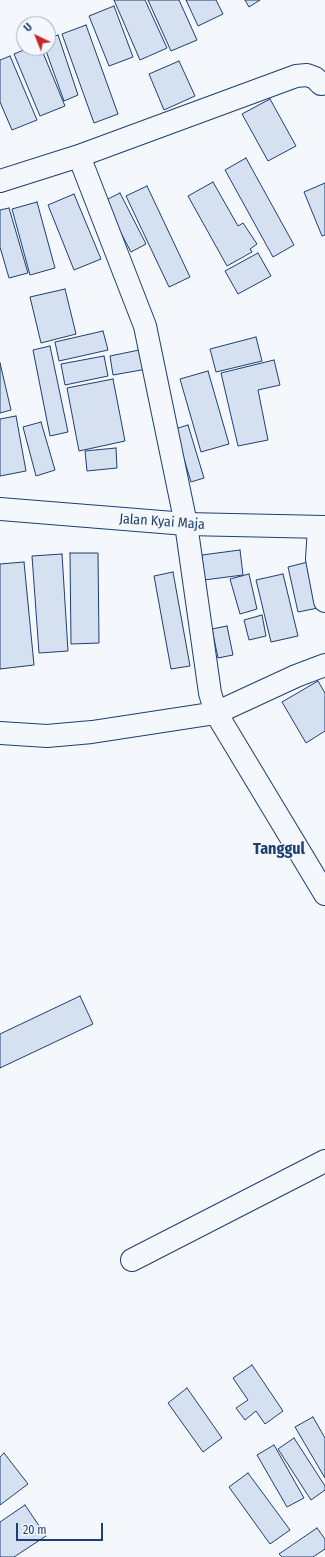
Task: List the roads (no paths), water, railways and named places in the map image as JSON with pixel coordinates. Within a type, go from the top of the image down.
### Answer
[{"type":"street","points":[[0,181],[79,156],[296,76],[307,75],[316,78],[324,87]]},
{"type":"street","points":[[79,156],[145,326],[186,524],[213,703],[325,894]]},
{"type":"street","name":"Jalan Kyai Maja","points":[[0,510],[186,524],[322,527]]},
{"type":"street","points":[[322,527],[317,559],[325,601]]},
{"type":"street","points":[[0,733],[47,736],[92,732],[213,703],[325,665]]},
{"type":"street","points":[[132,1260],[325,1161]]},
{"type":"district","name":"Tanggul","points":[[279,850]]}]
